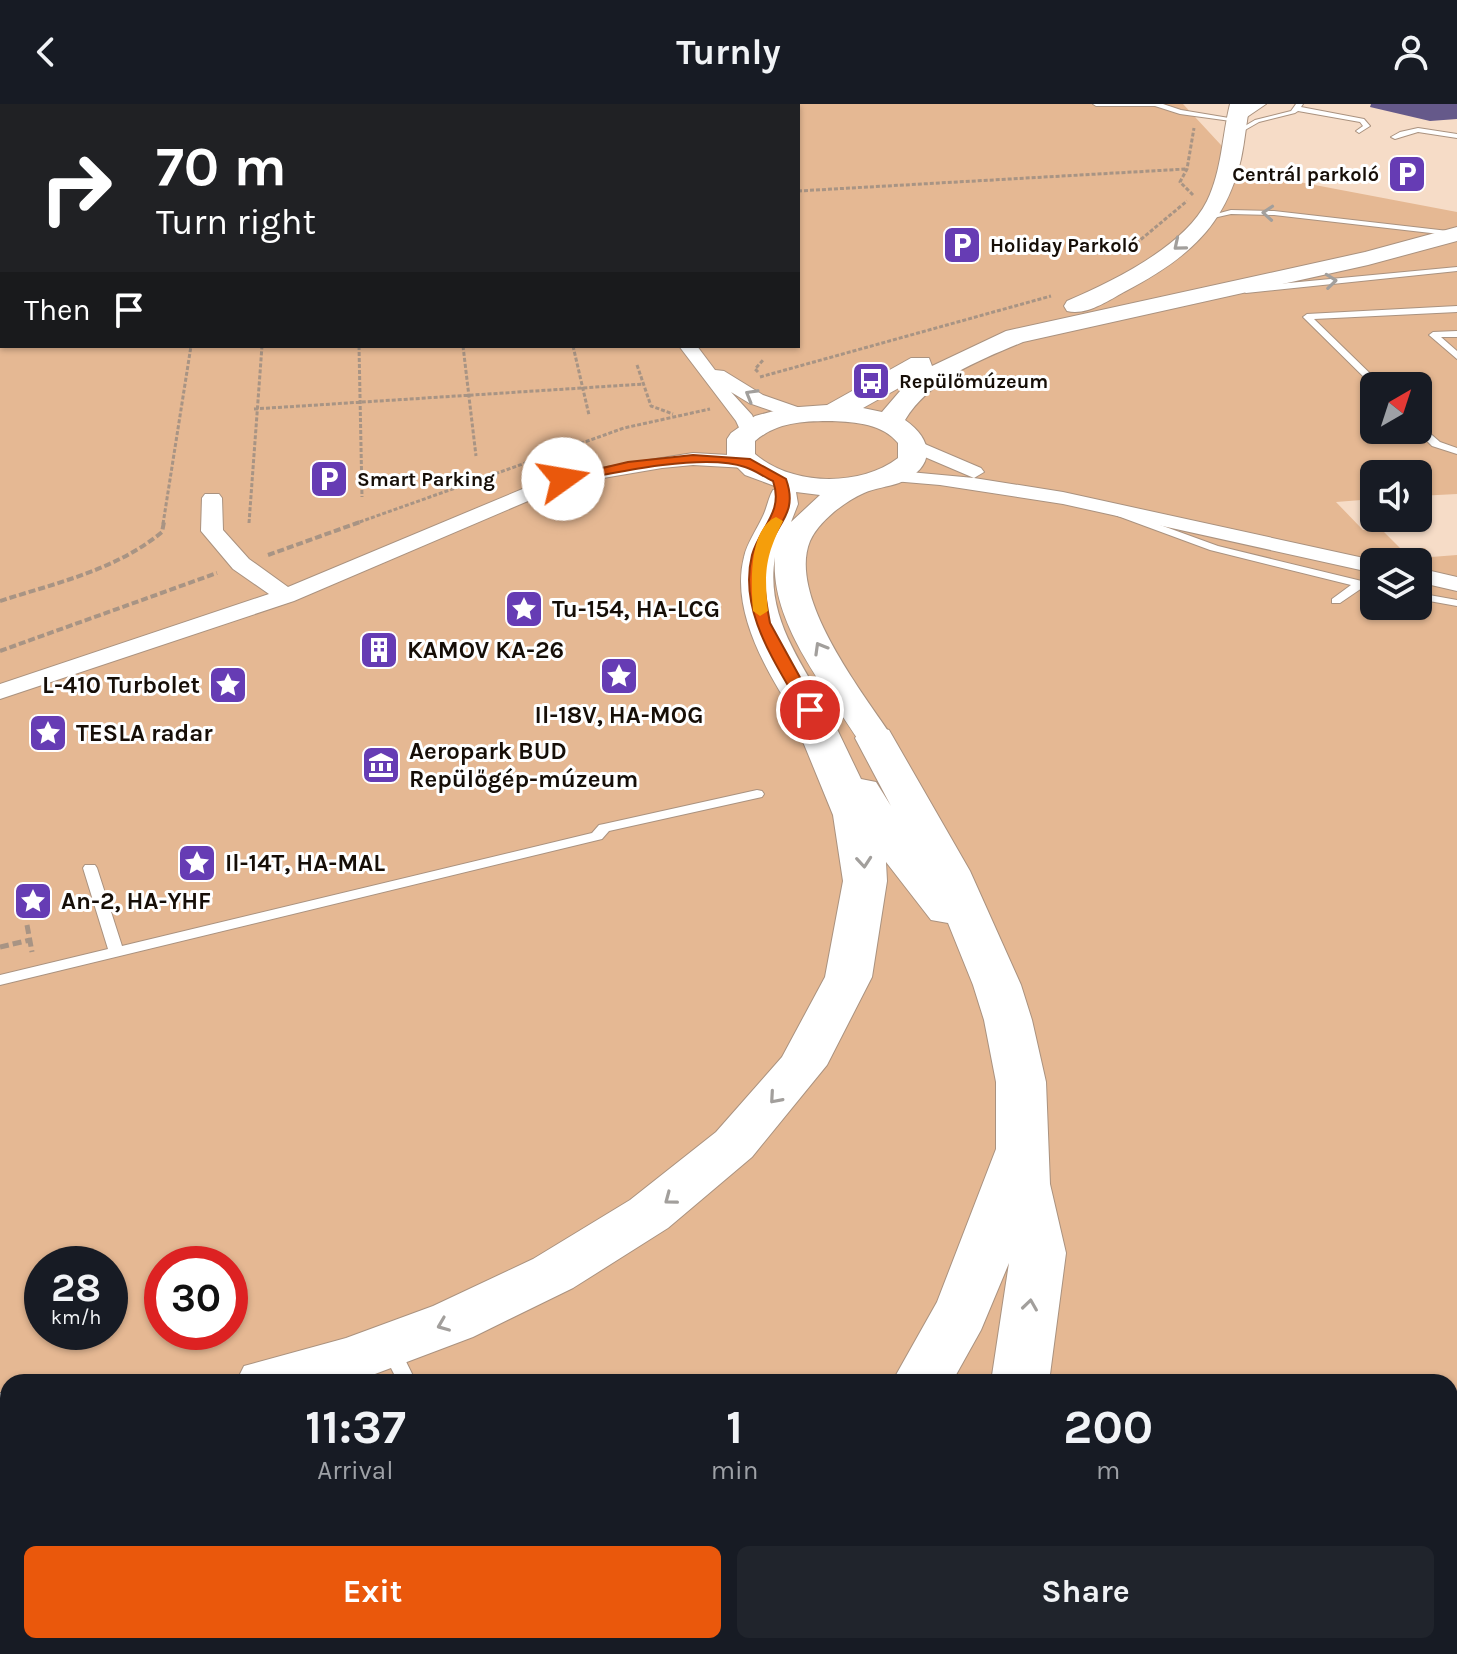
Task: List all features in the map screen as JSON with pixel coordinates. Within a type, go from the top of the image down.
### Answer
[{"type":"highway","points":[[810,710],[897,848],[983,956]]},
{"type":"highway","points":[[308,1374],[398,1363],[438,1328],[540,1282],[667,1203],[731,1150],[795,1076],[815,1047],[846,986],[863,920],[865,881],[863,850],[854,814],[810,710]]},
{"type":"highway","points":[[875,738],[948,871],[1008,1020],[1021,1082],[1023,1184],[1038,1253],[1021,1374]]},
{"type":"highway","points":[[925,1374],[961,1309],[991,1240],[1022,1140]]},
{"type":"street","points":[[832,413],[890,383],[959,340],[1078,305],[1154,265],[1209,217],[1227,174],[1238,118],[1259,104]]},
{"type":"street","points":[[888,424],[903,400],[914,390],[984,349],[1052,326],[1368,258],[1457,234]]},
{"type":"street","points":[[1154,265],[1153,272],[1158,279],[1172,284],[1208,289],[1235,288]]},
{"type":"street","points":[[690,348],[731,405],[745,419],[745,444],[779,479],[784,493],[783,508],[760,553],[757,577],[760,608],[762,623],[810,710]]},
{"type":"street","points":[[706,369],[762,392],[799,414]]},
{"type":"street","points":[[0,692],[175,636],[286,596],[563,479],[628,466],[693,459],[745,444],[770,420],[799,414],[857,415],[888,424],[904,434],[913,445],[972,471],[1063,498]]},
{"type":"street","points":[[875,738],[798,611],[789,574],[791,551],[812,517],[835,497],[907,465],[914,452],[913,445]]},
{"type":"street","points":[[779,479],[818,485],[940,479],[1063,498],[1360,563]]},
{"type":"street","points":[[212,498],[212,531],[241,564],[286,596]]},
{"type":"street","points":[[1432,578],[1457,584]]},
{"type":"lane","points":[[1096,104],[1156,104],[1199,115],[1257,121],[1285,116],[1299,106],[1362,120],[1367,126],[1359,131]]},
{"type":"lane","points":[[1395,137],[1420,129],[1457,127]]},
{"type":"lane","points":[[1420,129],[1457,136]]},
{"type":"lane","points":[[1209,217],[1231,212],[1262,212],[1457,234]]},
{"type":"lane","points":[[1198,295],[1457,269]]},
{"type":"lane","points":[[1364,372],[1307,317],[1457,309]]},
{"type":"lane","points":[[1455,353],[1433,335],[1457,334]]},
{"type":"lane","points":[[1432,440],[1457,451]]},
{"type":"lane","points":[[1092,504],[1214,548],[1360,584]]},
{"type":"lane","points":[[1336,601],[1360,584]]},
{"type":"lane","points":[[1432,599],[1457,603]]},
{"type":"lane","points":[[0,980],[597,836],[604,828],[757,794]]},
{"type":"lane","points":[[90,868],[116,950]]},
{"type":"path","points":[[1123,255],[1194,196],[1180,182],[1187,169],[1195,120],[1199,115]]},
{"type":"path","points":[[800,191],[1187,169]]},
{"type":"path","points":[[762,392],[754,379],[1060,294]]},
{"type":"path","points":[[0,601],[120,560],[147,547],[162,532],[191,348]]},
{"type":"path","points":[[249,523],[262,348]]},
{"type":"path","points":[[359,348],[362,497]]},
{"type":"path","points":[[463,348],[476,456]]},
{"type":"path","points":[[573,348],[589,415]]},
{"type":"path","points":[[764,359],[755,369],[765,376]]},
{"type":"path","points":[[637,365],[651,406],[677,415]]},
{"type":"path","points":[[256,409],[644,384]]},
{"type":"path","points":[[0,651],[624,428],[731,405]]},
{"type":"path","points":[[27,925],[36,970]]},
{"type":"path","points":[[0,947],[30,940]]},
{"type":"shaded area","points":[[800,104],[1183,104],[1246,172],[1457,212],[1457,494],[1432,495],[1432,460],[1360,460],[1360,500],[1336,502],[1360,527],[1360,532],[1384,532],[1400,548],[1360,548],[1360,620],[1432,620],[1432,557],[1457,555],[1457,1374],[0,1374],[0,348],[800,348]]},
{"type":"slow traffic","points":[[760,611],[757,577],[760,553],[776,521]]},
{"type":"place","name":"Centrál parkoló","points":[[1407,174]]},
{"type":"place","name":"Holiday Parkoló","points":[[962,245]]},
{"type":"place","name":"Repülőmúzeum","points":[[871,381]]},
{"type":"place","name":"Smart Parking","points":[[329,479]]},
{"type":"place","name":"Tu-154, HA-LCG","points":[[524,609]]},
{"type":"place","name":"KAMOV KA-26","points":[[379,650]]},
{"type":"place","name":"Il-18V, HA-MOG","points":[[619,676]]},
{"type":"place","name":"L-410 Turbolet","points":[[228,685]]},
{"type":"place","name":"TESLA radar","points":[[48,733]]},
{"type":"place","name":"Aeropark BUD Repülőgép-múzeum","points":[[381,765]]},
{"type":"place","name":"Il-14T, HA-MAL","points":[[197,863]]},
{"type":"place","name":"An-2, HA-YHF","points":[[33,901]]},
{"type":"route","points":[[563,479],[628,466],[693,459],[746,462],[759,472],[779,479],[784,493],[783,508],[760,553],[757,577],[762,623],[810,710]]}]
